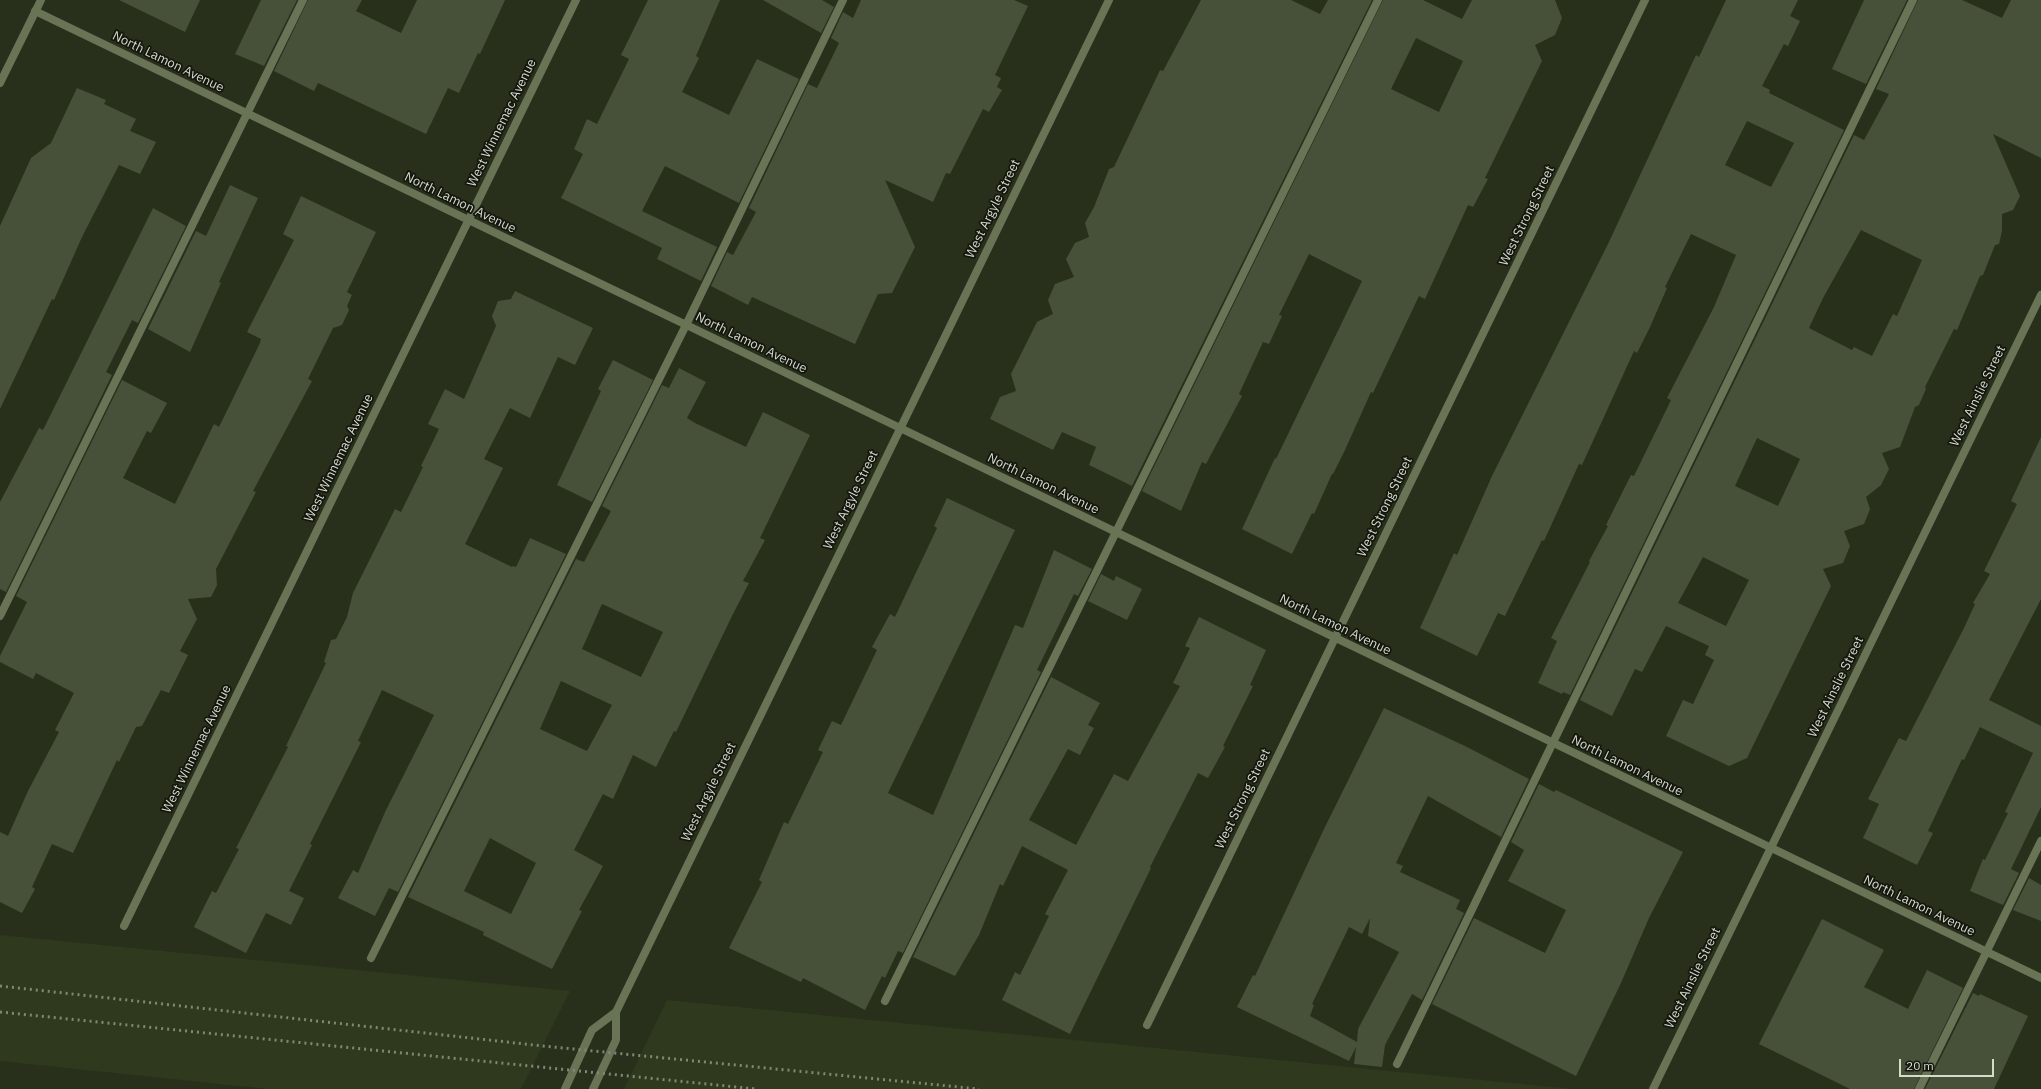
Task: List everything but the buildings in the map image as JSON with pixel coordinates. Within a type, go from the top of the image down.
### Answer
[{"type":"street","points":[[0,83],[41,0]]},
{"type":"street","points":[[0,616],[303,0]]},
{"type":"street","name":"West Winnemac Avenue","points":[[124,926],[576,0]]},
{"type":"street","points":[[371,958],[686,325],[843,0]]},
{"type":"street","name":"West Argyle Street","points":[[593,1089],[616,1040],[616,1012],[899,428],[1109,0]]},
{"type":"street","points":[[885,1001],[1378,0]]},
{"type":"street","name":"West Strong Street","points":[[1147,1025],[1645,0]]},
{"type":"street","points":[[1397,1064],[1913,0]]},
{"type":"street","name":"North Lamon Avenue","points":[[35,11],[2041,978]]},
{"type":"street","name":"West Ainslie Street","points":[[1653,1089],[2041,295]]},
{"type":"street","points":[[1919,1089],[2041,841]]},
{"type":"street","name":"West Argyle Street","points":[[565,1089],[592,1030],[616,1012]]},
{"type":"shaded area","points":[[0,935],[570,991],[521,1089],[268,1089],[0,1061]]},
{"type":"shaded area","points":[[667,1000],[1573,1089],[624,1089]]},
{"type":"railway","points":[[0,986],[543,1046],[979,1089]]},
{"type":"railway","points":[[0,1012],[756,1089]]}]
